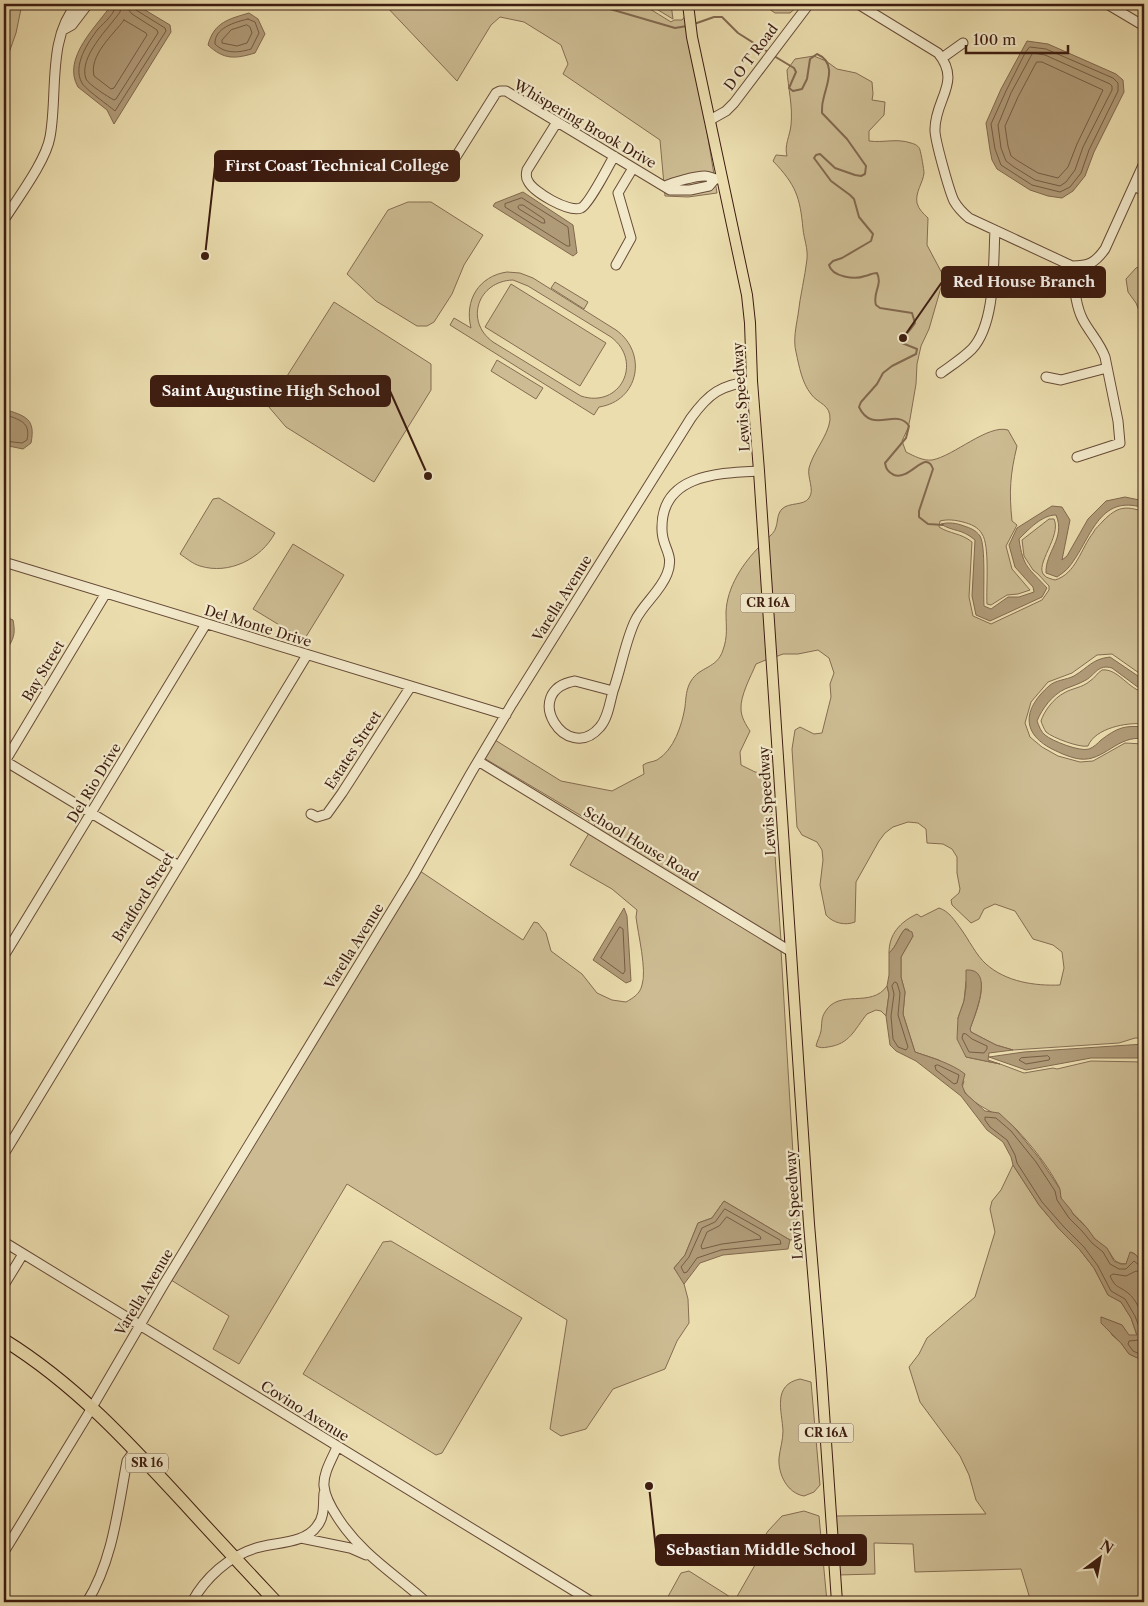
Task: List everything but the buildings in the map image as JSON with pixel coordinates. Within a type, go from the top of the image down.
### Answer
[{"type":"highway","name":"SR 16","points":[[4,1340],[49,1370],[92,1406],[276,1602]]},
{"type":"main road","name":"Lewis Speedway","points":[[688,4],[710,120],[718,179],[747,295],[750,323],[752,381],[790,951],[809,1224],[822,1369],[837,1602]]},
{"type":"street","points":[[4,220],[45,154],[48,146],[56,53],[67,17],[77,4]]},
{"type":"street","points":[[63,30],[72,25],[88,4]]},
{"type":"street","name":"D O T Road","points":[[710,120],[726,111],[734,103],[809,4]]},
{"type":"street","points":[[858,4],[938,53],[947,63],[946,92],[936,115],[934,131],[953,198],[960,210],[969,218],[1072,266],[1084,266],[1097,261],[1105,250],[1144,163]]},
{"type":"street","points":[[1107,4],[1144,26]]},
{"type":"street","points":[[942,58],[963,43]]},
{"type":"street","name":"Whispering Brook Drive","points":[[445,174],[496,93],[506,91],[665,186],[706,175],[718,179]]},
{"type":"street","points":[[556,122],[527,170],[526,175],[532,187],[563,207],[576,209],[586,204],[614,156]]},
{"type":"street","points":[[616,265],[631,238],[618,193],[633,168]]},
{"type":"street","points":[[1134,186],[1144,191]]},
{"type":"street","points":[[941,373],[972,348],[983,332],[990,309],[995,230]]},
{"type":"street","points":[[1072,266],[1082,320],[1102,348],[1118,421],[1120,443],[1077,457]]},
{"type":"street","points":[[1046,377],[1061,380],[1107,368]]},
{"type":"street","name":"Varella Avenue","points":[[4,1552],[413,876],[478,761],[698,408],[722,388],[752,381]]},
{"type":"street","points":[[613,690],[576,681],[562,685],[553,695],[550,702],[549,708],[552,722],[567,735],[582,737],[589,735],[600,727],[604,721],[634,622],[643,606],[666,576],[670,563],[662,532],[664,514],[669,501],[681,486],[700,478],[729,472],[759,471]]},
{"type":"street","name":"Del Monte Drive","points":[[4,562],[506,715]]},
{"type":"street","name":"Bay Street","points":[[4,762],[106,593]]},
{"type":"street","name":"Del Rio Drive","points":[[4,956],[206,624]]},
{"type":"street","name":"Bradford Street","points":[[4,1154],[307,655]]},
{"type":"street","name":"Estates Street","points":[[311,814],[317,817],[327,814],[411,686]]},
{"type":"street","name":"School House Road","points":[[478,761],[790,951]]},
{"type":"street","points":[[4,762],[179,866]]},
{"type":"street","name":"Covino Avenue","points":[[4,1242],[592,1602]]},
{"type":"street","points":[[4,1285],[23,1254]]},
{"type":"street","points":[[192,1602],[207,1581],[235,1558],[256,1548],[301,1538],[312,1532],[321,1519],[326,1472],[337,1447]]},
{"type":"street","points":[[87,1602],[93,1594],[109,1548],[127,1461],[135,1450]]},
{"type":"street","points":[[324,1486],[333,1510],[346,1530],[372,1558],[426,1602]]},
{"type":"street","points":[[301,1538],[350,1548],[372,1558]]},
{"type":"shaded area","points":[[4,4],[22,4],[16,33],[4,67]]},
{"type":"shaded area","points":[[384,4],[642,4],[671,22],[682,20],[686,15],[717,193],[688,197],[665,196],[660,140],[563,74],[568,64],[561,45],[524,22],[500,17],[491,25],[457,81]]},
{"type":"shaded area","points":[[648,4],[671,4],[673,19]]},
{"type":"shaded area","points":[[762,4],[800,4],[790,13],[775,13]]},
{"type":"shaded area","points":[[814,56],[826,61],[837,69],[856,73],[872,82],[872,100],[885,102],[884,115],[869,131],[869,141],[912,143],[917,145],[920,152],[924,173],[917,195],[917,203],[920,210],[928,218],[927,245],[944,277],[929,329],[921,346],[917,364],[916,384],[910,419],[902,441],[906,452],[915,457],[932,460],[950,453],[981,436],[1000,429],[1008,430],[1017,446],[1010,492],[1012,521],[1017,525],[1006,546],[1012,569],[1030,590],[1007,595],[991,605],[987,604],[987,557],[982,534],[976,528],[966,523],[952,520],[940,521],[939,527],[972,542],[969,597],[973,616],[991,624],[1042,600],[1049,590],[1049,586],[1033,570],[1024,556],[1022,540],[1049,519],[1054,519],[1054,534],[1042,564],[1042,570],[1045,576],[1055,580],[1068,572],[1095,530],[1113,513],[1126,508],[1144,512],[1144,675],[1112,654],[1097,655],[1072,673],[1048,682],[1031,702],[1025,723],[1030,737],[1042,747],[1058,756],[1080,762],[1093,761],[1125,743],[1144,744],[1144,1038],[1135,1038],[1119,1043],[1013,1050],[996,1045],[971,1032],[970,1029],[980,1000],[981,982],[966,981],[964,1001],[958,1018],[966,1057],[1000,1064],[1024,1073],[1057,1069],[1091,1061],[1144,1062],[1144,1264],[1131,1252],[1126,1264],[1114,1260],[1106,1248],[1094,1238],[1083,1223],[1066,1206],[1061,1198],[1059,1187],[1050,1171],[1016,1129],[1002,1118],[973,1101],[962,1088],[964,1081],[939,1060],[915,1052],[903,1014],[905,992],[901,977],[901,957],[913,936],[908,929],[905,929],[889,953],[893,934],[905,921],[917,914],[921,917],[939,908],[946,911],[954,920],[986,964],[1002,975],[1012,979],[1031,984],[1060,985],[1064,968],[1062,952],[1053,945],[1033,939],[1015,911],[995,904],[984,909],[979,919],[971,923],[952,905],[951,900],[959,893],[960,889],[957,857],[952,849],[943,844],[927,843],[926,829],[918,823],[908,822],[893,827],[885,833],[856,882],[855,922],[843,924],[836,922],[826,915],[820,885],[823,860],[822,850],[817,842],[802,835],[797,827],[792,749],[795,730],[800,727],[814,734],[822,733],[831,697],[830,684],[834,673],[829,658],[818,650],[798,654],[783,654],[775,657],[767,539],[775,530],[778,515],[782,509],[788,505],[804,502],[811,495],[809,468],[829,426],[830,415],[826,407],[808,390],[798,363],[795,334],[807,251],[796,192],[787,177],[773,161],[776,155],[787,156],[786,148],[790,129],[791,104],[787,70],[795,59]]},
{"type":"shaded area","points":[[408,202],[431,202],[483,235],[464,265],[452,294],[434,322],[427,326],[417,326],[376,301],[347,274],[388,210]]},
{"type":"shaded area","points":[[1144,265],[1144,323],[1136,303],[1128,292],[1126,279],[1136,268]]},
{"type":"shaded area","points":[[507,272],[520,273],[533,278],[616,330],[626,340],[632,351],[635,363],[634,375],[630,386],[623,396],[613,403],[599,407],[594,415],[450,325],[454,318],[471,328],[469,318],[472,299],[481,284],[497,274]],"holes":[[[513,280],[528,286],[611,337],[621,347],[626,359],[626,370],[623,381],[616,390],[607,396],[595,398],[581,396],[493,342],[484,333],[479,324],[477,313],[479,304],[491,287],[501,282]]]},
{"type":"shaded area","points":[[555,282],[588,302],[584,309],[551,288]]},
{"type":"shaded area","points":[[511,284],[606,343],[580,386],[485,327]]},
{"type":"shaded area","points":[[334,302],[431,364],[431,390],[374,482],[286,427],[268,406]]},
{"type":"shaded area","points":[[497,360],[543,388],[536,399],[491,371]]},
{"type":"shaded area","points":[[219,498],[275,533],[261,550],[243,563],[222,568],[197,565],[180,554],[213,499]]},
{"type":"shaded area","points":[[293,544],[344,575],[304,640],[253,609]]},
{"type":"shaded area","points":[[760,546],[768,659],[756,664],[744,692],[741,712],[750,731],[740,752],[741,765],[755,772],[767,774],[781,941],[594,827],[595,824],[484,758],[495,740],[561,781],[612,791],[644,774],[643,765],[663,756],[673,744],[682,721],[689,684],[699,672],[717,661],[720,656],[726,640],[726,612],[729,594],[742,568]]},
{"type":"shaded area","points":[[1102,670],[1113,672],[1133,687],[1144,692],[1144,724],[1121,725],[1104,731],[1097,735],[1088,746],[1079,746],[1067,742],[1046,732],[1041,721],[1044,713],[1053,701],[1067,691],[1087,683]]},
{"type":"shaded area","points":[[589,833],[781,950],[798,1239],[790,1240],[724,1201],[712,1218],[698,1223],[685,1255],[674,1268],[683,1280],[688,1299],[689,1323],[677,1341],[665,1369],[613,1389],[586,1429],[561,1436],[550,1429],[567,1320],[347,1184],[239,1364],[213,1349],[229,1316],[171,1280],[420,871],[523,940],[534,922],[538,923],[546,933],[551,951],[582,974],[597,993],[612,1000],[626,1002],[638,993],[642,985],[643,970],[636,917],[637,910],[612,889],[570,865]]},
{"type":"shaded area","points":[[887,986],[889,994],[886,1016],[881,1011],[876,1010],[867,1014],[851,1035],[842,1043],[825,1048],[816,1046],[823,1017],[831,1005],[847,999],[873,996],[880,993]]},
{"type":"shaded area","points":[[1013,1165],[1039,1205],[1094,1268],[1108,1295],[1121,1302],[1131,1318],[1137,1336],[1129,1336],[1122,1325],[1101,1317],[1112,1335],[1129,1354],[1144,1361],[1144,1599],[1139,1602],[1031,1602],[1021,1569],[915,1572],[913,1544],[874,1543],[875,1574],[838,1575],[835,1516],[986,1514],[976,1500],[969,1475],[960,1456],[920,1402],[909,1367],[919,1354],[927,1338],[975,1297],[995,1232],[990,1209],[992,1201],[1001,1190]]},
{"type":"shaded area","points":[[391,1241],[522,1318],[442,1453],[436,1455],[303,1374],[383,1242]]},
{"type":"shaded area","points":[[800,1379],[811,1382],[820,1485],[814,1492],[804,1496],[788,1487],[782,1476],[779,1464],[783,1434],[782,1393],[791,1382]]},
{"type":"shaded area","points":[[804,1511],[819,1516],[827,1602],[665,1602],[681,1573],[689,1571],[735,1600],[755,1565],[753,1554],[768,1531],[782,1516]]},
{"type":"water","points":[[112,4],[135,4],[170,25],[171,32],[114,124],[107,110],[78,87],[74,76],[74,65],[83,42]]},
{"type":"water","points":[[249,13],[258,19],[265,34],[255,53],[230,57],[219,53],[208,45],[218,26]]},
{"type":"water","points":[[1027,41],[1048,44],[1116,74],[1123,80],[1124,92],[1094,152],[1085,176],[1073,191],[1062,198],[1030,190],[997,169],[992,160],[986,123],[1001,89]]},
{"type":"water","points":[[523,192],[573,225],[577,253],[573,256],[493,206],[495,203]]},
{"type":"water","points":[[4,409],[23,416],[30,423],[32,428],[31,443],[23,449],[4,445]]},
{"type":"water","points":[[1125,497],[1144,501],[1144,508],[1128,505],[1116,507],[1106,513],[1097,522],[1069,567],[1057,577],[1046,573],[1049,558],[1059,531],[1056,515],[1046,517],[1036,523],[1019,539],[1025,562],[1047,588],[1042,597],[990,621],[976,615],[972,596],[975,540],[941,524],[961,525],[977,532],[980,536],[984,559],[984,606],[991,609],[1008,597],[1019,597],[1034,592],[1033,587],[1015,567],[1009,545],[1017,528],[1052,506],[1062,507],[1070,520],[1062,560],[1067,556],[1088,519],[1106,501]]},
{"type":"water","points":[[4,616],[13,620],[14,630],[9,646],[4,648]]},
{"type":"water","points":[[1110,657],[1144,679],[1144,689],[1139,688],[1112,668],[1103,667],[1086,680],[1056,695],[1048,703],[1037,721],[1045,735],[1060,743],[1079,749],[1089,749],[1121,728],[1131,726],[1144,727],[1144,739],[1126,740],[1104,753],[1089,759],[1069,756],[1041,742],[1034,735],[1029,719],[1035,702],[1041,694],[1054,682],[1074,676],[1095,662]]},
{"type":"water","points":[[624,908],[627,916],[631,981],[626,983],[593,960]]},
{"type":"water","points":[[905,929],[912,932],[913,936],[901,957],[901,977],[905,992],[903,1014],[915,1052],[948,1064],[965,1074],[962,1085],[965,1093],[985,1111],[999,1113],[1014,1127],[1040,1159],[1060,1189],[1061,1198],[1095,1239],[1107,1248],[1114,1261],[1126,1264],[1130,1252],[1135,1254],[1144,1264],[1144,1361],[1129,1354],[1101,1323],[1101,1317],[1122,1325],[1129,1335],[1137,1335],[1131,1318],[1121,1302],[1108,1295],[1094,1268],[1039,1205],[1013,1165],[1003,1142],[987,1130],[961,1096],[916,1061],[896,1051],[890,1045],[886,1016],[889,994],[887,986],[889,953]]},
{"type":"water","points":[[966,970],[975,971],[980,976],[981,984],[979,1003],[970,1029],[971,1032],[996,1045],[1013,1050],[989,1053],[988,1060],[1000,1064],[966,1057],[957,1039],[958,1018],[964,1001],[966,987]]},
{"type":"water","points":[[1144,1044],[1144,1058],[1091,1058],[1026,1070],[989,1057],[1024,1052]]},
{"type":"water","points":[[724,1201],[790,1240],[788,1249],[723,1255],[700,1263],[684,1284],[674,1268],[685,1255],[698,1223],[712,1218]]},
{"type":"waterway","points":[[593,4],[675,28],[687,26]]},
{"type":"waterway","points":[[694,24],[714,17],[722,17],[738,33],[768,52]]},
{"type":"waterway","points":[[774,56],[794,68],[796,72],[789,88],[793,91],[802,89],[807,79],[810,59],[817,54],[823,58],[827,63],[829,75],[822,113],[847,139],[866,166],[865,174],[861,176],[835,168],[820,154],[814,158],[831,181],[854,199],[859,217],[873,234],[871,241],[829,265],[834,272],[844,276],[861,277],[877,273],[879,281],[875,297],[876,305],[880,308],[912,313],[915,323],[902,343],[917,349],[916,354],[892,366],[883,373],[859,407],[864,415],[871,419],[898,419],[904,421],[909,426],[906,438],[885,463],[886,467],[892,474],[900,476],[922,463],[930,463],[933,469],[919,511],[919,517],[928,524],[943,525]]},
{"type":"place","name":"First Coast Technical College","points":[[205,256]]},
{"type":"place","name":"Red House Branch","points":[[903,338]]},
{"type":"place","name":"Saint Augustine High School","points":[[428,476]]},
{"type":"place","name":"Sebastian Middle School","points":[[649,1486]]}]
